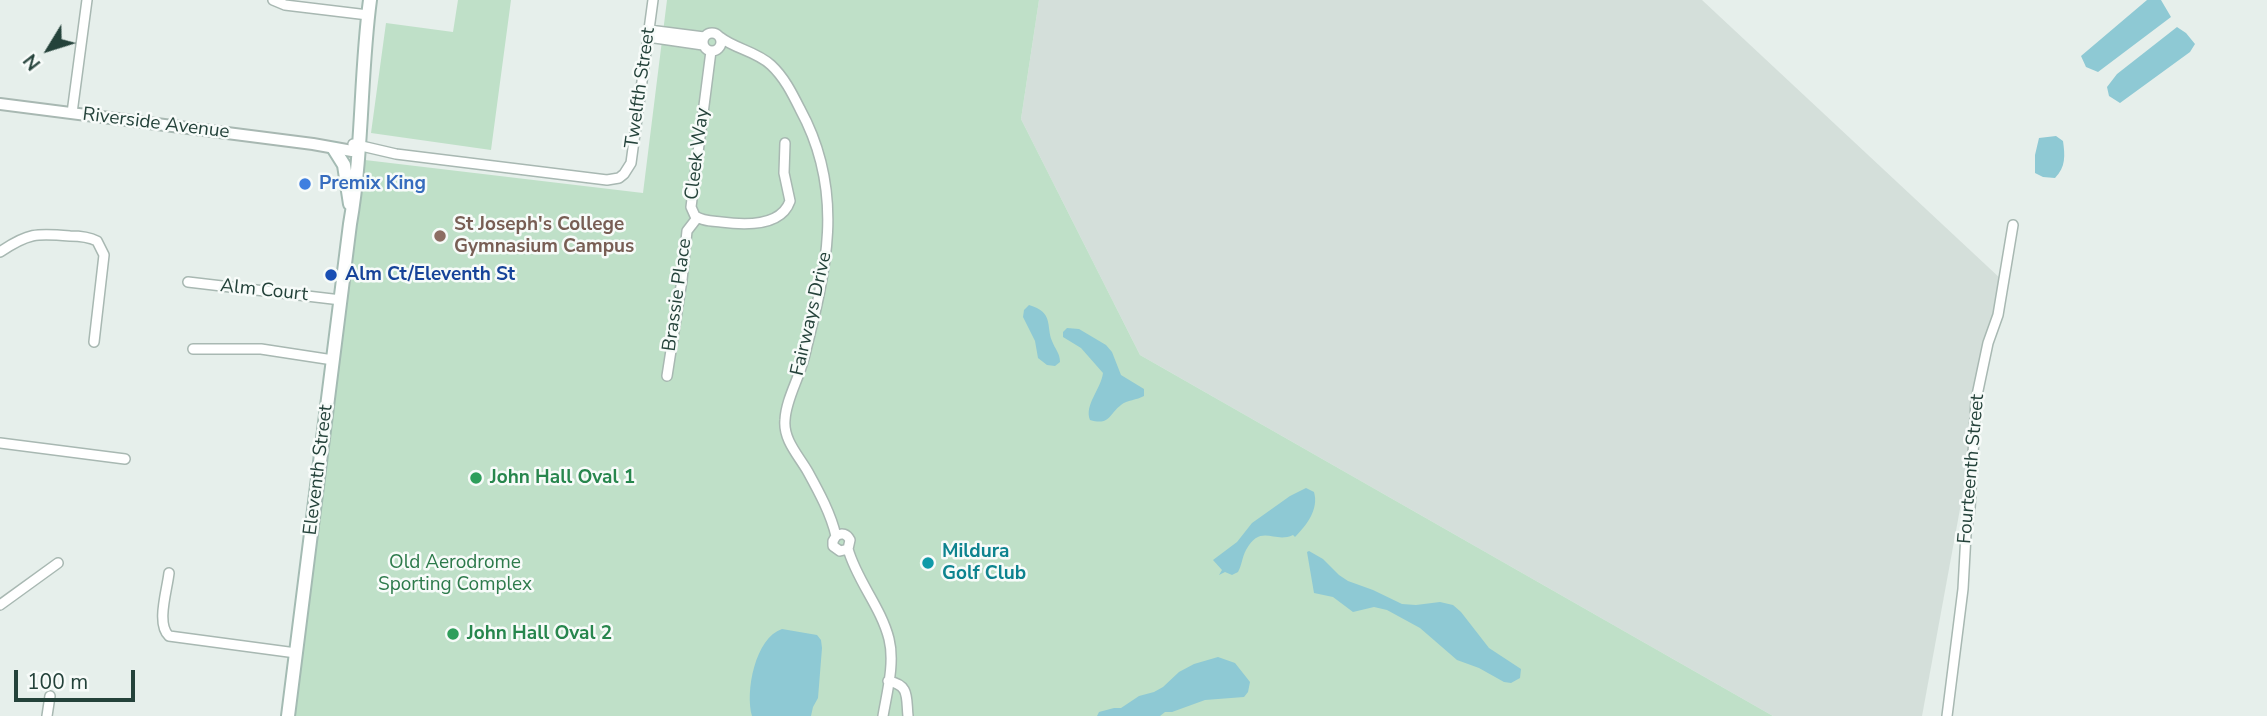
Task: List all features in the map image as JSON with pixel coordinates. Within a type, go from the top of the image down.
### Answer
[{"type":"main road","name":"Eleventh Street","points":[[288,716],[350,224],[370,0]]},
{"type":"main road","name":"Eleventh Street","points":[[350,224],[356,148]]},
{"type":"main road","points":[[334,149],[344,165],[350,204]]},
{"type":"street","points":[[72,113],[87,0]]},
{"type":"street","points":[[273,0],[285,5],[368,15]]},
{"type":"street","name":"Twelfth Street","points":[[624,174],[631,163],[653,0]]},
{"type":"street","points":[[709,45],[712,33],[720,37]]},
{"type":"street","points":[[649,34],[709,45],[732,45]]},
{"type":"street","name":"Cleek Way","points":[[720,37],[721,43],[709,45],[691,207],[697,218],[748,225],[783,213],[790,201],[784,173],[785,143]]},
{"type":"street","name":"Fairways Drive","points":[[720,37],[757,55],[782,77],[810,130],[823,169],[829,217],[825,274],[785,420],[787,437],[810,475],[838,535]]},
{"type":"street","name":"Riverside Avenue","points":[[0,104],[598,180],[613,180],[624,174]]},
{"type":"street","name":"Riverside Avenue","points":[[313,144],[334,149],[356,148]]},
{"type":"street","name":"Brassie Place","points":[[667,376],[687,231],[697,218]]},
{"type":"street","name":"Fourteenth Street","points":[[1947,716],[1963,589],[1976,400],[1988,343],[1998,315],[2014,225]]},
{"type":"street","points":[[0,252],[25,237],[41,233],[88,237],[97,241],[104,255],[94,342]]},
{"type":"street","name":"Alm Court","points":[[188,282],[341,300]]},
{"type":"street","points":[[193,349],[261,349],[333,360]]},
{"type":"street","points":[[0,443],[125,459]]},
{"type":"street","points":[[838,535],[847,536],[850,540],[845,550],[837,551],[833,547],[833,541],[838,535]]},
{"type":"street","points":[[845,550],[890,640],[891,656],[883,716]]},
{"type":"street","points":[[1,602],[58,563]]},
{"type":"street","points":[[169,573],[162,623],[169,636],[296,653]]},
{"type":"street","points":[[888,681],[899,683],[904,688],[908,716]]},
{"type":"street","points":[[47,716],[50,696]]},
{"type":"shaded area","points":[[1039,0],[1702,0],[2002,280],[1922,716],[1773,716],[1140,355],[1021,119]]},
{"type":"green space","points":[[458,0],[511,0],[491,150],[371,133],[386,23],[453,32]]},
{"type":"green space","name":"Old Aerodrome Sporting Complex","points":[[667,0],[1039,0],[1021,119],[1140,355],[1773,716],[295,716],[365,160],[643,193]]},
{"type":"water","points":[[2147,0],[2161,0],[2171,17],[2098,72],[2086,67],[2081,56]]},
{"type":"water","points":[[2177,27],[2195,44],[2190,52],[2120,103],[2109,96],[2107,87],[2117,74]]},
{"type":"water","points":[[2056,136],[2063,141],[2063,165],[2055,178],[2043,177],[2035,173],[2039,138]]},
{"type":"water","points":[[1029,305],[1042,311],[1048,320],[1052,341],[1060,359],[1055,366],[1047,365],[1038,358],[1035,341],[1023,317],[1024,310]]},
{"type":"water","points":[[1067,328],[1079,329],[1106,345],[1112,352],[1121,375],[1144,389],[1144,396],[1123,403],[1105,420],[1090,420],[1089,409],[1103,373],[1081,348],[1063,337]]},
{"type":"water","points":[[1306,488],[1314,492],[1315,505],[1308,522],[1295,537],[1257,538],[1246,550],[1238,572],[1219,575],[1222,570],[1213,560],[1237,542],[1252,523]]},
{"type":"water","points":[[1307,552],[1323,559],[1348,581],[1402,604],[1440,602],[1453,605],[1489,648],[1521,669],[1520,678],[1511,683],[1504,682],[1457,660],[1420,628],[1387,610],[1374,607],[1353,612],[1333,597],[1314,593]]},
{"type":"water","points":[[782,629],[817,635],[821,640],[818,698],[811,716],[752,716],[750,694],[754,667],[765,643]]},
{"type":"water","points":[[1218,657],[1235,663],[1250,682],[1244,697],[1205,700],[1160,716],[1097,716],[1099,712],[1121,708],[1139,696],[1154,692],[1194,664]]},
{"type":"place","name":"Premix King","points":[[305,184]]},
{"type":"place","name":"St Joseph's College Gymnasium Campus","points":[[440,236]]},
{"type":"place","name":"Alm Ct/Eleventh St","points":[[331,275]]},
{"type":"place","name":"John Hall Oval 1","points":[[476,478]]},
{"type":"place","name":"Mildura Golf Club","points":[[928,563]]},
{"type":"place","name":"John Hall Oval 2","points":[[453,634]]}]
